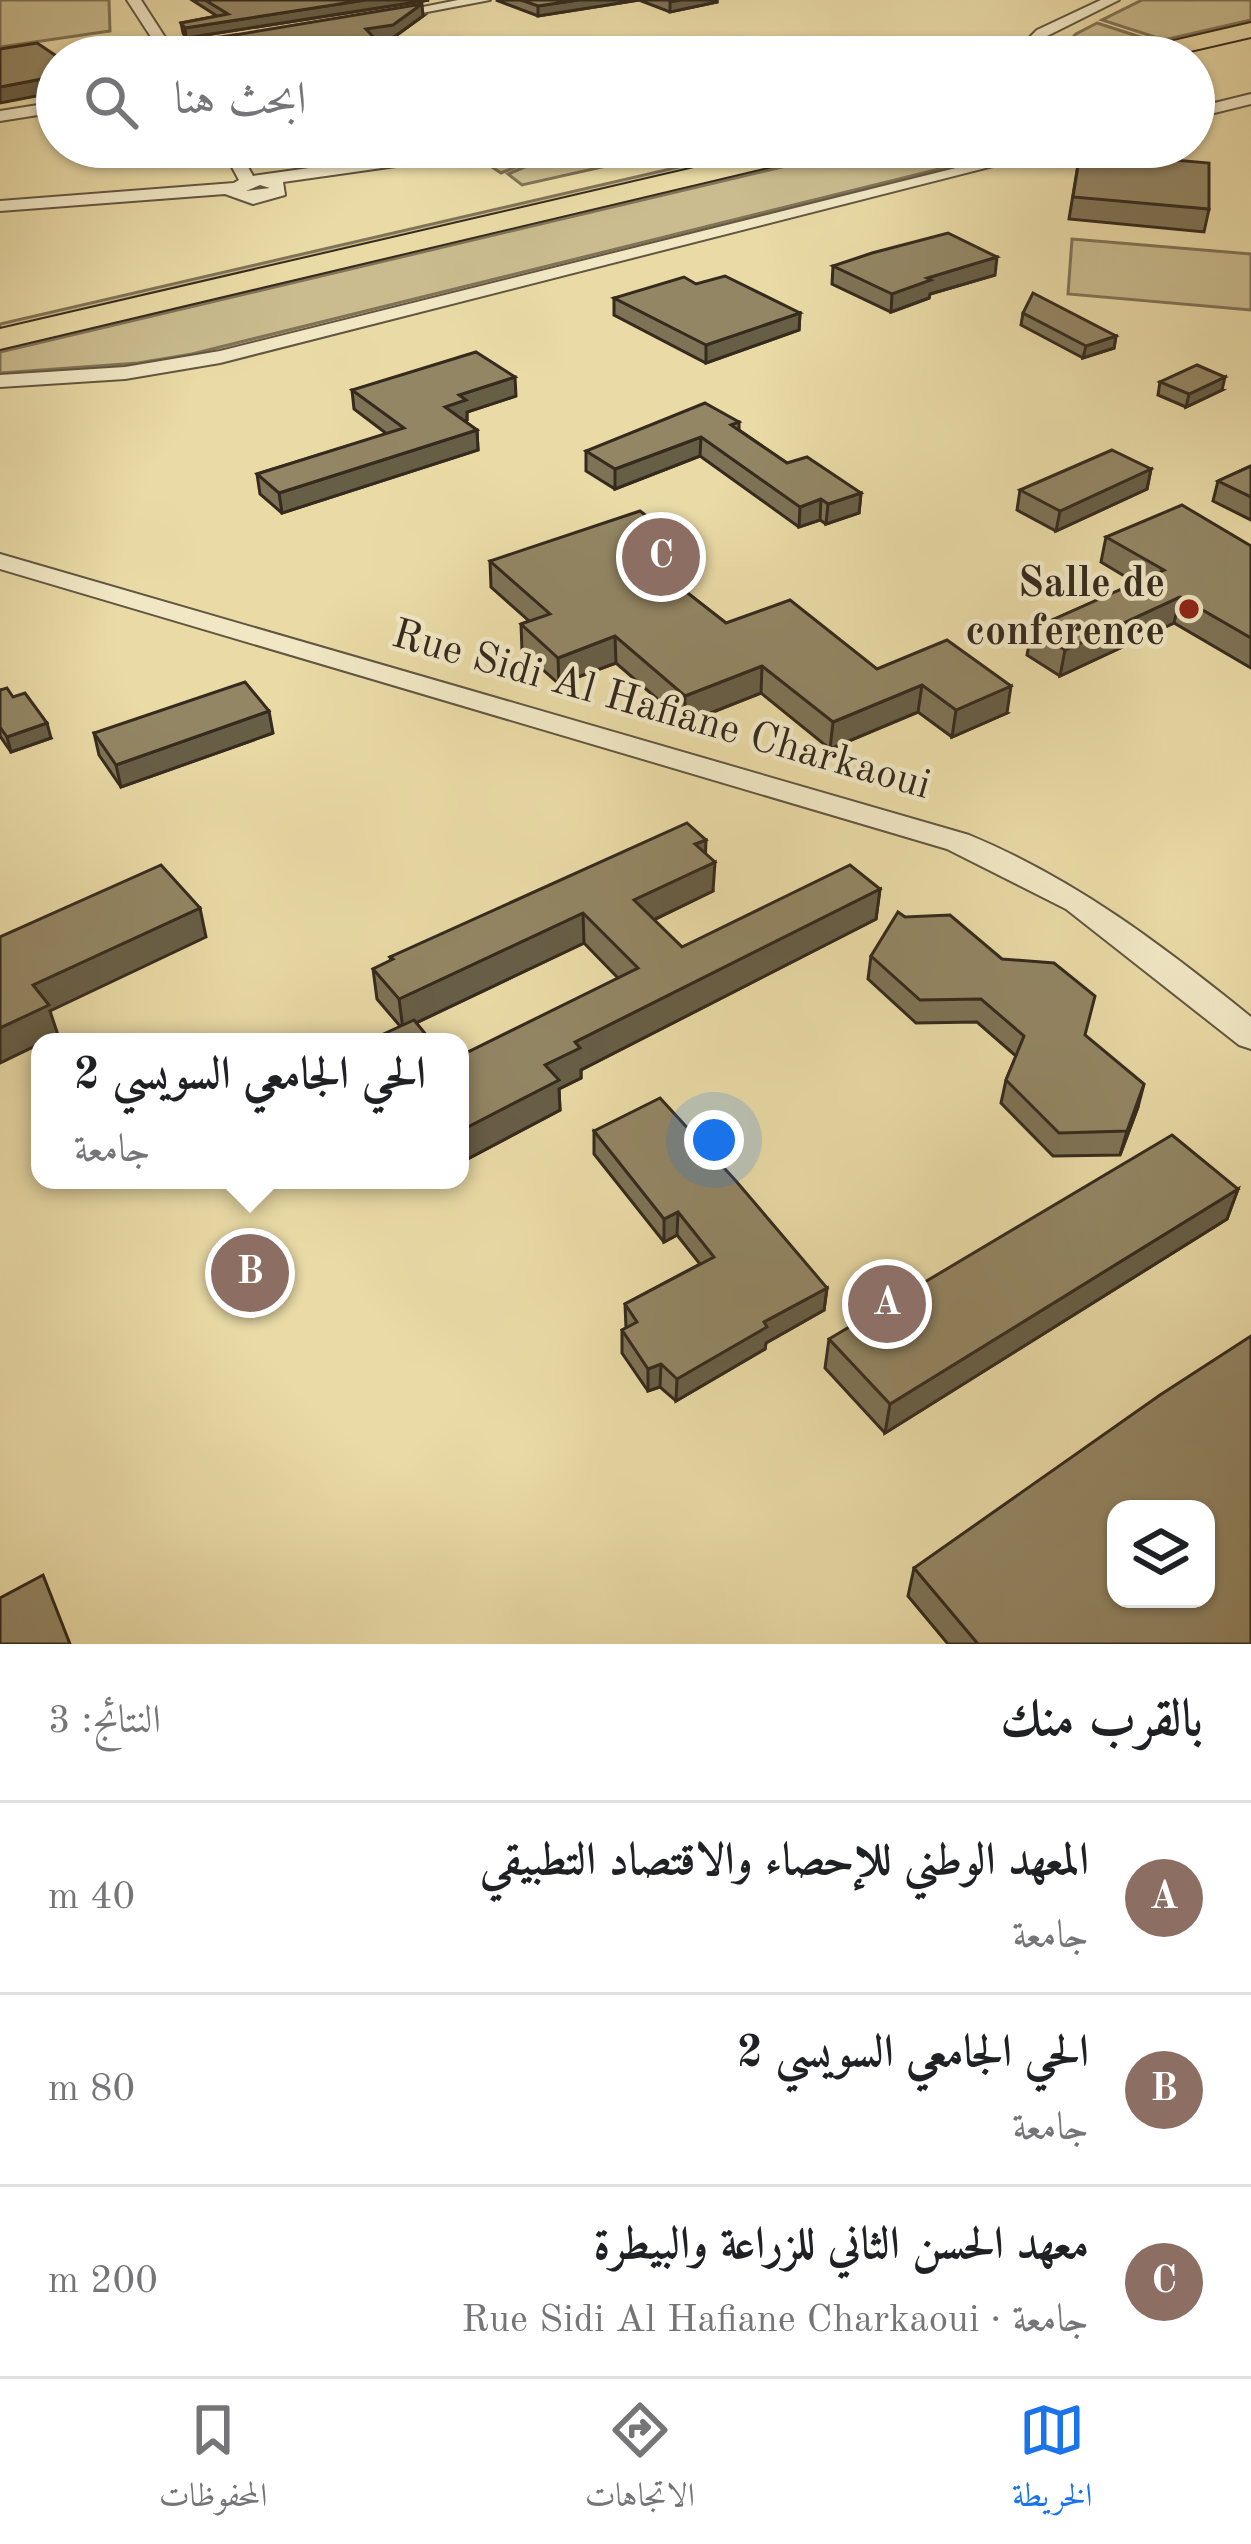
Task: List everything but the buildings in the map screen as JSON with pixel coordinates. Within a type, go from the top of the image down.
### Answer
[{"type":"main road","points":[[1215,38],[1251,30]]},
{"type":"main road","points":[[1215,55],[1251,46]]},
{"type":"main road","points":[[0,316],[645,168]]},
{"type":"main road","points":[[0,339],[729,168]]},
{"type":"street","points":[[134,0],[157,36]]},
{"type":"street","points":[[373,18],[483,0]]},
{"type":"street","points":[[1040,36],[1112,0]]},
{"type":"street","points":[[1074,36],[1131,0]]},
{"type":"street","points":[[1215,108],[1251,99]]},
{"type":"street","points":[[0,116],[36,110]]},
{"type":"street","points":[[243,168],[255,187]]},
{"type":"street","points":[[255,187],[358,168]]},
{"type":"street","points":[[0,206],[255,187],[378,168]]},
{"type":"street","points":[[0,381],[190,364],[976,168]]},
{"type":"street","name":"Rue Sidi Al Hafiane Charkaoui","points":[[0,561],[958,842],[1018,864],[1112,923],[1251,1036]]},
{"type":"shaded area","points":[[0,0],[109,0],[110,31],[36,36],[36,42],[0,47]]},
{"type":"shaded area","points":[[1142,0],[1251,0],[1251,20],[1181,36],[1152,36],[1102,20]]},
{"type":"shaded area","points":[[1097,23],[1137,36],[1074,36]]},
{"type":"shaded area","points":[[522,168],[598,168],[522,185],[508,174]]},
{"type":"shaded area","points":[[674,168],[703,168],[0,332],[0,324]]},
{"type":"shaded area","points":[[777,168],[943,168],[192,354],[138,363],[0,373],[0,352]]},
{"type":"shaded area","points":[[1072,239],[1251,254],[1251,310],[1068,294]]},
{"type":"place","name":"معهد الحسن الثاني للزراعة والبيطرة","points":[[661,557]]},
{"type":"place","name":"Salle de conference","points":[[1189,609]]},
{"type":"place","name":"الحي الجامعي السويسي 2","points":[[250,1273]]},
{"type":"place","name":"المعهد الوطني للإحصاء والاقتصاد التطبيقي","points":[[887,1304]]}]
